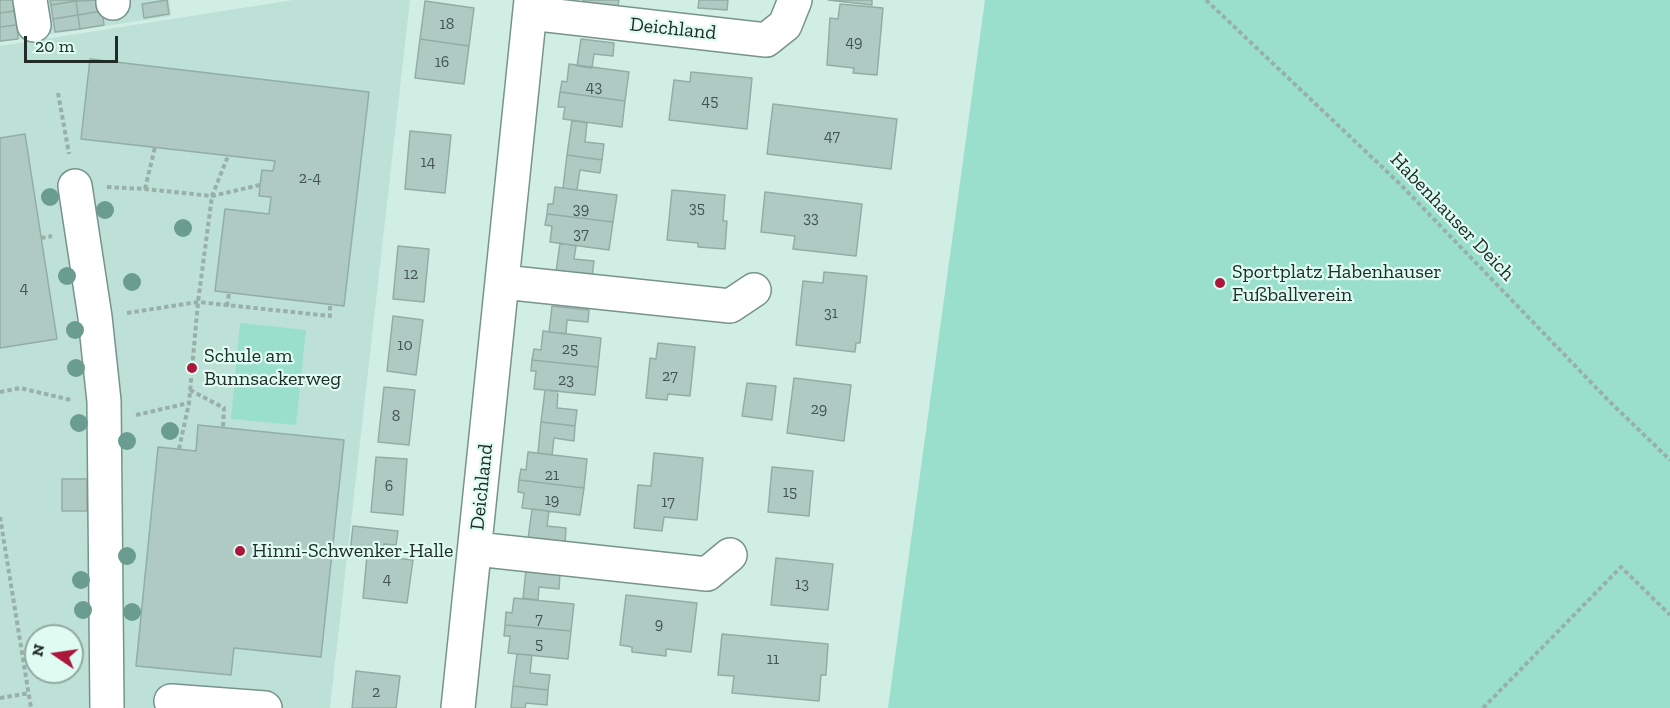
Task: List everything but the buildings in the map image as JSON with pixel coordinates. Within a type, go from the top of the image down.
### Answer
[{"type":"street","name":"Deichland","points":[[458,708],[530,7],[766,40],[785,25],[795,0]]},
{"type":"street","points":[[75,186],[95,317],[104,411],[107,708]]},
{"type":"street","points":[[503,282],[730,306],[754,290]]},
{"type":"street","name":"Deichland","points":[[476,549],[707,574],[730,555]]},
{"type":"street","points":[[171,701],[265,708]]},
{"type":"path","name":"Habenhauser Deich","points":[[1206,0],[1400,184],[1607,399],[1670,460]]},
{"type":"path","points":[[58,93],[75,186],[145,189],[212,196],[260,185]]},
{"type":"path","points":[[145,189],[155,147]]},
{"type":"path","points":[[179,449],[189,403],[198,302],[212,196],[228,156]]},
{"type":"path","points":[[227,306],[229,293]]},
{"type":"path","points":[[95,317],[198,302],[330,316],[330,305]]},
{"type":"path","points":[[0,392],[20,388],[74,400],[104,411],[189,403]]},
{"type":"path","points":[[190,390],[224,408],[223,428]]},
{"type":"path","points":[[0,517],[32,708]]},
{"type":"path","points":[[1483,708],[1621,567],[1670,615]]},
{"type":"path","points":[[0,698],[28,693]]},
{"type":"shaded area","points":[[0,0],[169,0],[171,16],[0,42]]},
{"type":"shaded area","name":"Schule am Bunnsackerweg","points":[[293,0],[410,0],[330,708],[0,708],[0,46]]},
{"type":"green space","points":[[985,0],[1670,0],[1670,708],[888,708]]},
{"type":"green space","points":[[240,323],[306,330],[296,425],[231,419]]},
{"type":"place","name":"Sportplatz Habenhauser Fußballverein","points":[[1220,283]]},
{"type":"place","name":"Schule am Bunnsackerweg","points":[[192,368]]},
{"type":"place","name":"Hinni-Schwenker-Halle","points":[[240,551]]}]
